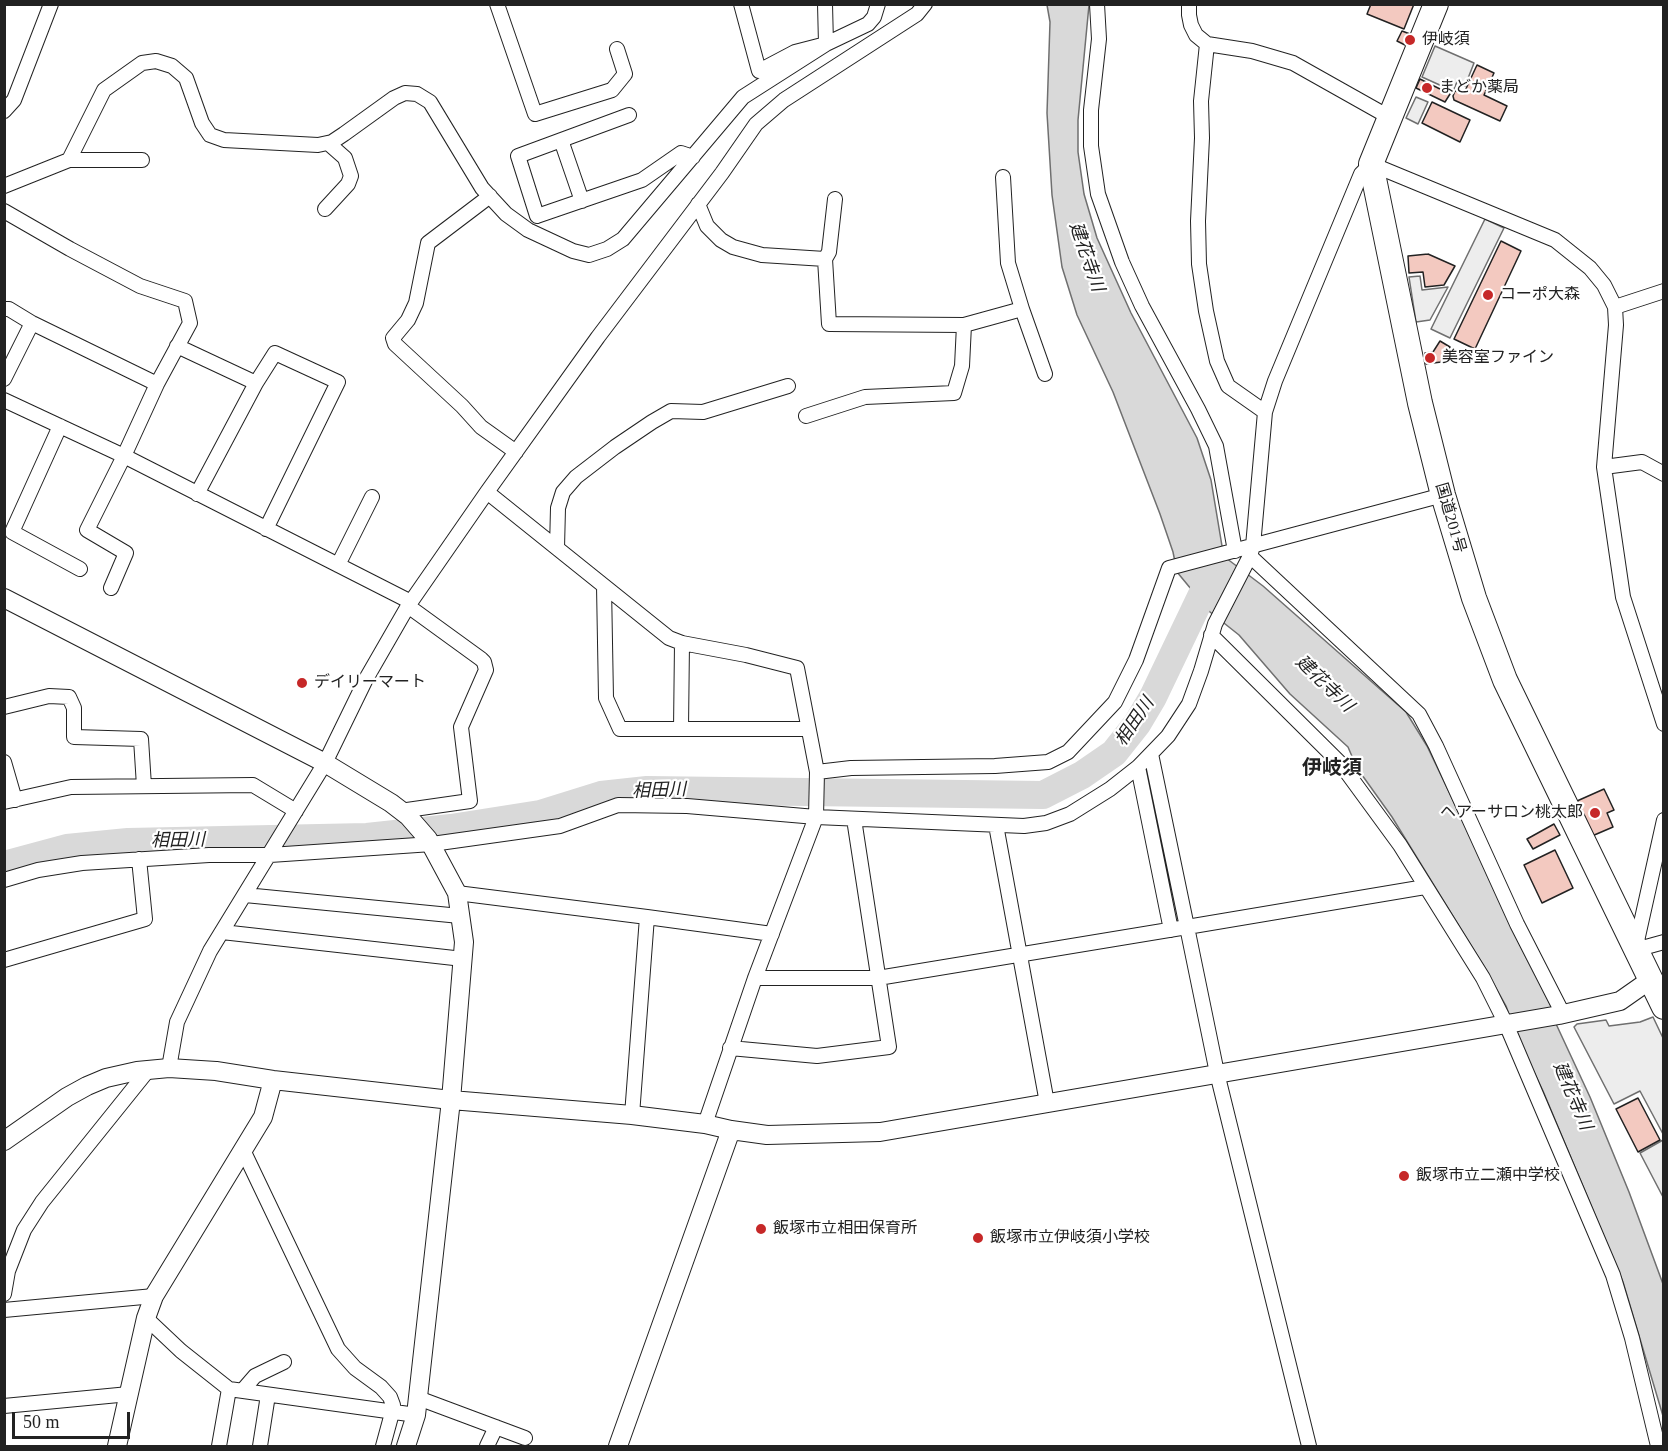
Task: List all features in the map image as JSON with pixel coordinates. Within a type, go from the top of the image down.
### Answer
[{"type":"highway","points":[[1371,164],[1436,4]]},
{"type":"highway","name":"国道201号","points":[[1371,164],[1420,403],[1443,495],[1474,598],[1505,680],[1664,1006]]},
{"type":"street","points":[[4,111],[14,100],[51,4]]},
{"type":"street","points":[[497,4],[535,114],[612,90],[625,74],[617,49]]},
{"type":"street","points":[[741,4],[759,70],[795,52],[826,44]]},
{"type":"street","points":[[825,4],[826,44]]},
{"type":"street","points":[[69,160],[104,90],[141,63],[156,61],[172,66],[186,78],[202,123],[210,135],[224,140],[318,145],[344,134],[394,98],[405,93],[417,94],[430,102],[482,188],[506,214],[528,231],[573,251],[589,255],[607,249],[623,239],[743,97],[826,44],[868,24],[874,17],[878,4]]},
{"type":"street","points":[[169,1068],[177,1022],[210,951],[325,763],[366,679],[410,604],[487,492],[598,337],[756,124],[784,100],[917,14],[925,4]]},
{"type":"street","points":[[1097,4],[1099,39],[1090,110],[1091,146],[1098,194],[1122,262],[1142,306],[1216,446],[1232,552]]},
{"type":"street","points":[[1190,4],[1191,25],[1196,35],[1207,44],[1252,51],[1293,63],[1389,117]]},
{"type":"street","points":[[1207,44],[1200,101],[1202,138],[1197,221],[1199,264],[1206,311],[1217,361],[1228,386],[1265,412]]},
{"type":"street","points":[[629,115],[518,156],[537,216],[642,180],[681,153],[693,157]]},
{"type":"street","points":[[561,140],[582,201]]},
{"type":"street","points":[[325,209],[348,184],[351,176],[345,158],[328,142]]},
{"type":"street","points":[[4,186],[69,160],[142,160]]},
{"type":"street","points":[[4,880],[38,870],[82,863],[430,842],[560,826],[618,805],[687,806],[816,818],[1024,826],[1046,824],[1062,817],[1110,789],[1138,767],[1168,736],[1189,704],[1213,629],[1250,554],[1265,412],[1275,381],[1360,174],[1371,164],[1555,240],[1590,268],[1604,285],[1615,307],[1615,336],[1604,467],[1623,597],[1662,710],[1664,724]]},
{"type":"street","points":[[1003,177],[1008,263],[1045,374]]},
{"type":"street","points":[[490,196],[428,243],[416,303],[408,320],[393,338],[395,344],[462,406],[481,427],[516,452]]},
{"type":"street","points":[[835,199],[829,252],[825,259],[829,324],[963,325],[1022,309]]},
{"type":"street","points":[[698,204],[708,226],[721,240],[733,247],[762,255],[825,259]]},
{"type":"street","points":[[4,212],[140,286],[185,301],[190,323],[157,384],[87,530],[126,553],[111,588]]},
{"type":"street","points":[[1615,307],[1663,292]]},
{"type":"street","points":[[4,309],[9,309],[32,323],[157,384]]},
{"type":"street","points":[[4,379],[32,323]]},
{"type":"street","points":[[806,416],[865,397],[954,393],[963,366],[963,325]]},
{"type":"street","points":[[177,346],[256,383]]},
{"type":"street","points":[[197,494],[274,353],[338,382],[266,529]]},
{"type":"street","points":[[556,548],[558,508],[563,492],[576,477],[615,447],[671,411],[703,412],[788,386]]},
{"type":"street","points":[[4,400],[124,456],[410,604],[484,662],[486,670],[460,727],[470,801],[404,814]]},
{"type":"street","points":[[60,426],[12,532],[80,569]]},
{"type":"street","points":[[1604,467],[1642,462],[1664,474]]},
{"type":"street","points":[[487,492],[669,638],[682,644],[746,655],[797,668],[817,772],[816,818],[755,978],[705,1124]]},
{"type":"street","points":[[817,772],[851,768],[1031,765],[1048,762],[1068,752],[1115,702],[1136,660],[1168,568],[1232,552],[1250,554],[1443,495]]},
{"type":"street","points":[[338,566],[372,496]]},
{"type":"street","points":[[1250,554],[1419,714],[1561,1014]]},
{"type":"street","points":[[603,586],[606,698],[620,729],[808,729]]},
{"type":"street","points":[[4,598],[325,763],[370,789],[404,814],[430,842],[457,893],[464,942],[451,1100],[417,1407],[406,1446]]},
{"type":"street","points":[[1213,629],[1340,763],[1400,845],[1509,1024],[1613,1275],[1632,1338],[1658,1446]]},
{"type":"street","points":[[681,729],[682,644]]},
{"type":"street","points":[[4,707],[49,696],[69,698],[74,708],[74,737],[141,739],[144,786]]},
{"type":"street","points":[[1151,754],[1217,1073],[1309,1446]]},
{"type":"street","points":[[4,762],[10,801],[71,787],[253,784],[296,811]]},
{"type":"street","points":[[1138,767],[1171,930]]},
{"type":"street","points":[[730,1048],[817,1056],[889,1047],[854,819]]},
{"type":"street","points":[[1664,820],[1635,950],[1664,942]]},
{"type":"street","points":[[996,825],[1047,1103]]},
{"type":"street","points":[[4,960],[145,919],[139,859]]},
{"type":"street","points":[[755,978],[878,978],[1425,887]]},
{"type":"street","points":[[457,893],[772,934]]},
{"type":"street","points":[[246,895],[460,916]]},
{"type":"street","points":[[632,1115],[647,917]]},
{"type":"street","points":[[222,932],[463,958]]},
{"type":"street","points":[[4,1141],[67,1097],[87,1086],[106,1078],[149,1069],[169,1068],[216,1071],[273,1080],[451,1100],[632,1115],[767,1135],[880,1132],[1561,1014],[1620,1001],[1650,980]]},
{"type":"street","points":[[4,1294],[8,1270],[24,1230],[42,1202],[149,1069]]},
{"type":"street","points":[[117,1446],[146,1318],[154,1296],[264,1117],[273,1080]]},
{"type":"street","points":[[618,1446],[731,1130]]},
{"type":"street","points":[[243,1150],[338,1349],[355,1368],[381,1387],[390,1397],[393,1405],[392,1413],[383,1446]]},
{"type":"street","points":[[4,1310],[154,1296]]},
{"type":"street","points":[[146,1318],[182,1352],[235,1390],[392,1413],[417,1407],[496,1427],[525,1438]]},
{"type":"street","points":[[219,1446],[235,1390],[255,1376],[284,1362]]},
{"type":"street","points":[[4,1406],[129,1394]]},
{"type":"street","points":[[260,1446],[268,1395]]},
{"type":"street","points":[[487,1446],[496,1427]]},
{"type":"shaded area","points":[[1435,46],[1474,63],[1465,86],[1457,82],[1453,91],[1422,77]]},
{"type":"shaded area","points":[[1416,97],[1428,102],[1418,124],[1406,118]]},
{"type":"shaded area","points":[[1485,219],[1504,228],[1450,338],[1431,329]]},
{"type":"shaded area","points":[[1420,276],[1422,290],[1448,287],[1430,320],[1416,322],[1409,277]]},
{"type":"shaded area","points":[[1653,1017],[1663,1038],[1663,1134],[1640,1091],[1614,1104],[1574,1027],[1577,1024],[1606,1020],[1609,1026],[1640,1022]]},
{"type":"shaded area","points":[[1663,1140],[1663,1197],[1640,1153]]},
{"type":"water","name":"建花寺川","points":[[1047,5],[1089,5],[1078,120],[1078,152],[1084,194],[1097,238],[1131,313],[1197,438],[1211,480],[1226,558],[1263,586],[1406,712],[1427,746],[1550,1003],[1557,1026],[1590,1097],[1629,1192],[1663,1284],[1663,1416],[1623,1282],[1543,1091],[1518,1039],[1506,1006],[1486,970],[1392,817],[1357,768],[1348,747],[1290,694],[1239,635],[1210,612],[1177,572],[1160,514],[1113,392],[1077,315],[1062,267],[1052,195],[1047,113],[1050,22]]},
{"type":"building","points":[[1371,4],[1414,4],[1404,29],[1367,14]]},
{"type":"building","points":[[1402,31],[1410,34],[1405,45],[1397,41]]},
{"type":"building","points":[[1477,65],[1494,73],[1484,95],[1507,106],[1500,121],[1454,100],[1455,91],[1464,93]]},
{"type":"building","points":[[1420,79],[1450,94],[1445,102],[1416,88]]},
{"type":"building","points":[[1432,102],[1470,120],[1460,142],[1422,123]]},
{"type":"building","name":"コーポ大森","points":[[1501,241],[1521,251],[1475,349],[1454,339]]},
{"type":"building","points":[[1428,254],[1455,266],[1444,285],[1425,287],[1423,272],[1409,273],[1408,256]]},
{"type":"building","points":[[1440,341],[1450,347],[1441,362],[1426,364],[1425,353],[1433,352]]},
{"type":"building","points":[[1604,789],[1614,810],[1607,813],[1613,827],[1592,836],[1577,801]]},
{"type":"building","points":[[1554,824],[1560,835],[1533,849],[1527,839]]},
{"type":"building","points":[[1555,850],[1573,888],[1542,903],[1524,865]]},
{"type":"building","points":[[1638,1098],[1660,1140],[1638,1152],[1616,1109]]},
{"type":"waterway","name":"相田川","points":[[4,865],[67,848],[128,842],[367,837],[451,828],[540,814],[601,795],[647,790],[1043,795],[1082,775],[1114,753],[1137,724],[1153,697],[1208,582]]},
{"type":"place","name":"伊岐須","points":[[1410,40]]},
{"type":"place","name":"まどか薬局","points":[[1427,88]]},
{"type":"place","name":"コーポ大森","points":[[1488,295]]},
{"type":"place","name":"美容室ファイン","points":[[1430,358]]},
{"type":"place","name":"デイリーマート","points":[[302,683]]},
{"type":"place","name":"ヘアーサロン桃太郎","points":[[1595,813]]},
{"type":"place","name":"飯塚市立二瀬中学校","points":[[1404,1176]]},
{"type":"place","name":"飯塚市立相田保育所","points":[[761,1229]]},
{"type":"place","name":"飯塚市立伊岐須小学校","points":[[978,1238]]},
{"type":"district","name":"伊岐須","points":[[1332,769]]}]
